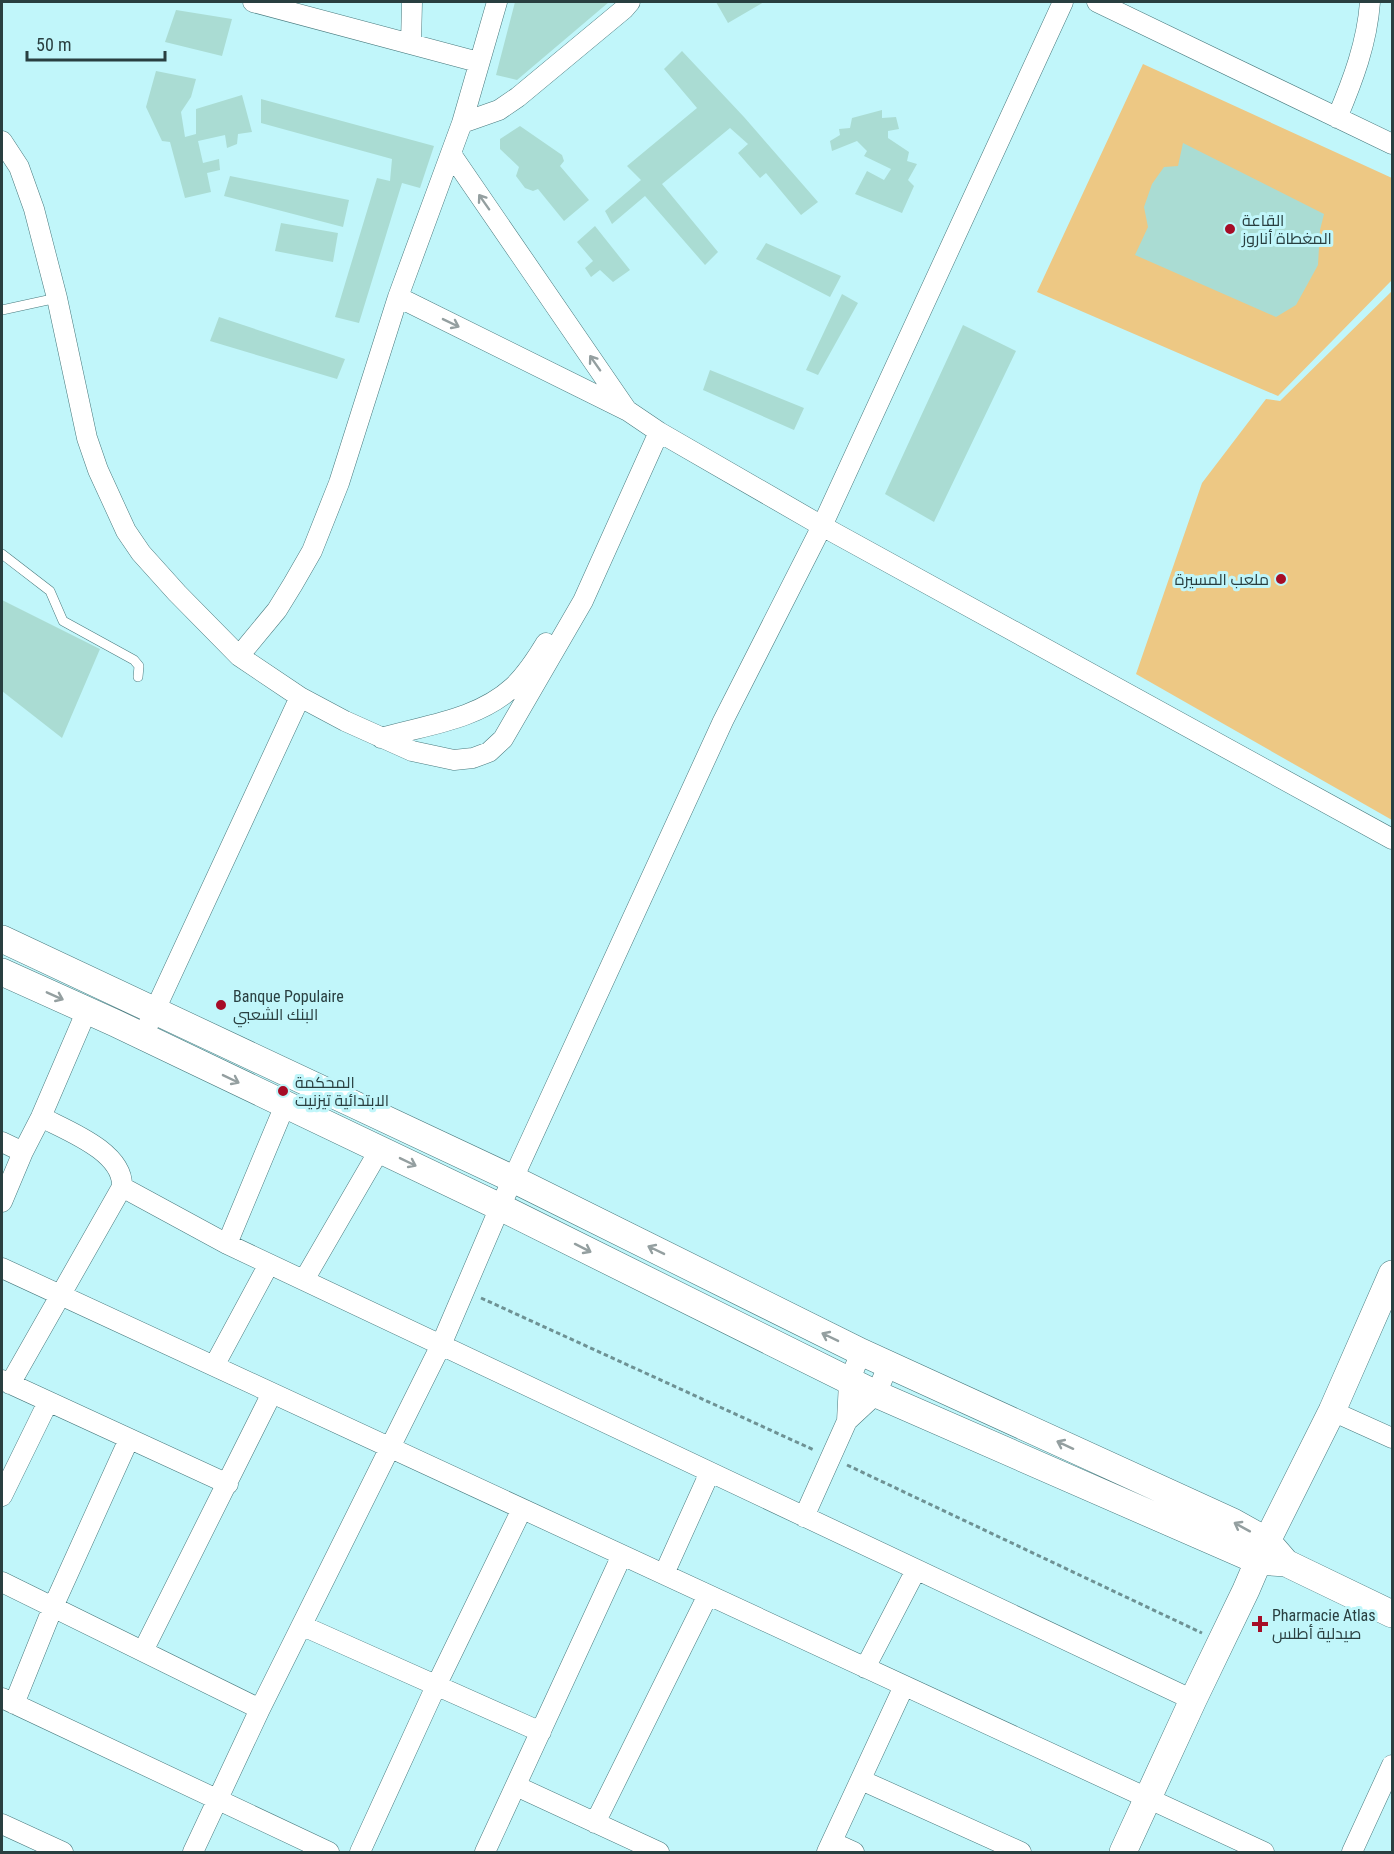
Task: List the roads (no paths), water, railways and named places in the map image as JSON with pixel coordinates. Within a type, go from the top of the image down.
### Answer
[{"type":"main road","points":[[2,939],[513,1179],[861,1352],[1233,1522],[1263,1551]]},
{"type":"main road","points":[[2,972],[87,1010],[500,1207],[849,1382],[1263,1551],[1392,1614]]},
{"type":"main road","points":[[1123,1852],[1263,1551],[1332,1411],[1392,1274]]},
{"type":"street","points":[[253,2],[478,62]]},
{"type":"street","points":[[411,44],[412,2]]},
{"type":"street","points":[[239,656],[277,610],[312,551],[339,483],[398,297],[462,123],[497,2]]},
{"type":"street","points":[[462,123],[499,110],[518,97],[630,2]]},
{"type":"street","points":[[193,1852],[219,1801],[260,1709],[441,1345],[500,1207],[723,721],[822,526],[1063,2]]},
{"type":"street","points":[[1097,2],[1392,144]]},
{"type":"street","points":[[1337,118],[1351,86],[1363,47],[1370,2]]},
{"type":"street","points":[[2,141],[19,166],[34,209],[57,298],[87,438],[98,470],[126,531],[141,553],[177,593],[239,656],[300,697],[412,752],[454,760],[473,758],[489,752],[503,739],[519,695],[583,601],[659,432]]},
{"type":"street","points":[[451,154],[628,411]]},
{"type":"street","points":[[398,297],[628,411],[659,432],[822,526],[1392,839]]},
{"type":"street","points":[[381,738],[459,717],[519,695]]},
{"type":"street","points":[[144,1037],[154,1010],[300,697]]},
{"type":"street","points":[[2,1203],[87,1010]]},
{"type":"street","points":[[227,1244],[285,1105]]},
{"type":"street","points":[[41,1117],[95,1146],[113,1161],[122,1176],[122,1187],[6,1382],[228,1484]]},
{"type":"street","points":[[2,1142],[23,1152]]},
{"type":"street","points":[[303,1280],[380,1149]]},
{"type":"street","points":[[122,1187],[227,1244],[1193,1700]]},
{"type":"street","points":[[214,1366],[269,1264]]},
{"type":"street","points":[[2,1268],[1264,1852]]},
{"type":"street","points":[[804,1516],[847,1421],[849,1382],[861,1352]]},
{"type":"street","points":[[847,1421],[876,1394],[889,1364]]},
{"type":"street","points":[[143,1651],[272,1393]]},
{"type":"street","points":[[2,1496],[48,1402]]},
{"type":"street","points":[[1332,1411],[1392,1438]]},
{"type":"street","points":[[129,1439],[8,1701],[329,1852]]},
{"type":"street","points":[[663,1574],[710,1472]]},
{"type":"street","points":[[360,1852],[436,1686],[522,1509]]},
{"type":"street","points":[[485,1852],[622,1555]]},
{"type":"street","points":[[865,1668],[916,1570]]},
{"type":"street","points":[[2,1582],[260,1709]]},
{"type":"street","points":[[595,1823],[708,1595]]},
{"type":"street","points":[[303,1626],[541,1732]]},
{"type":"street","points":[[854,1852],[829,1847],[904,1686]]},
{"type":"street","points":[[1352,1852],[1387,1789],[1392,1765]]},
{"type":"street","points":[[861,1780],[1009,1850]]},
{"type":"street","points":[[516,1786],[659,1852]]},
{"type":"street","points":[[2,1824],[63,1852]]},
{"type":"lane","points":[[2,310],[57,298]]},
{"type":"lane","points":[[2,554],[50,591],[63,621],[134,660],[139,666],[138,677]]},
{"type":"place","name":"القاعة المغطاة أناروز","points":[[1230,229]]},
{"type":"place","name":"ملعب المسيرة","points":[[1281,579]]},
{"type":"place","name":"Banque Populaire البنك الشعبي","points":[[221,1005]]},
{"type":"place","name":"المحكمة الابتدائية تيزنيت","points":[[283,1091]]},
{"type":"place","name":"Pharmacie Atlas صيدلية أطلس","points":[[1260,1624]]}]
